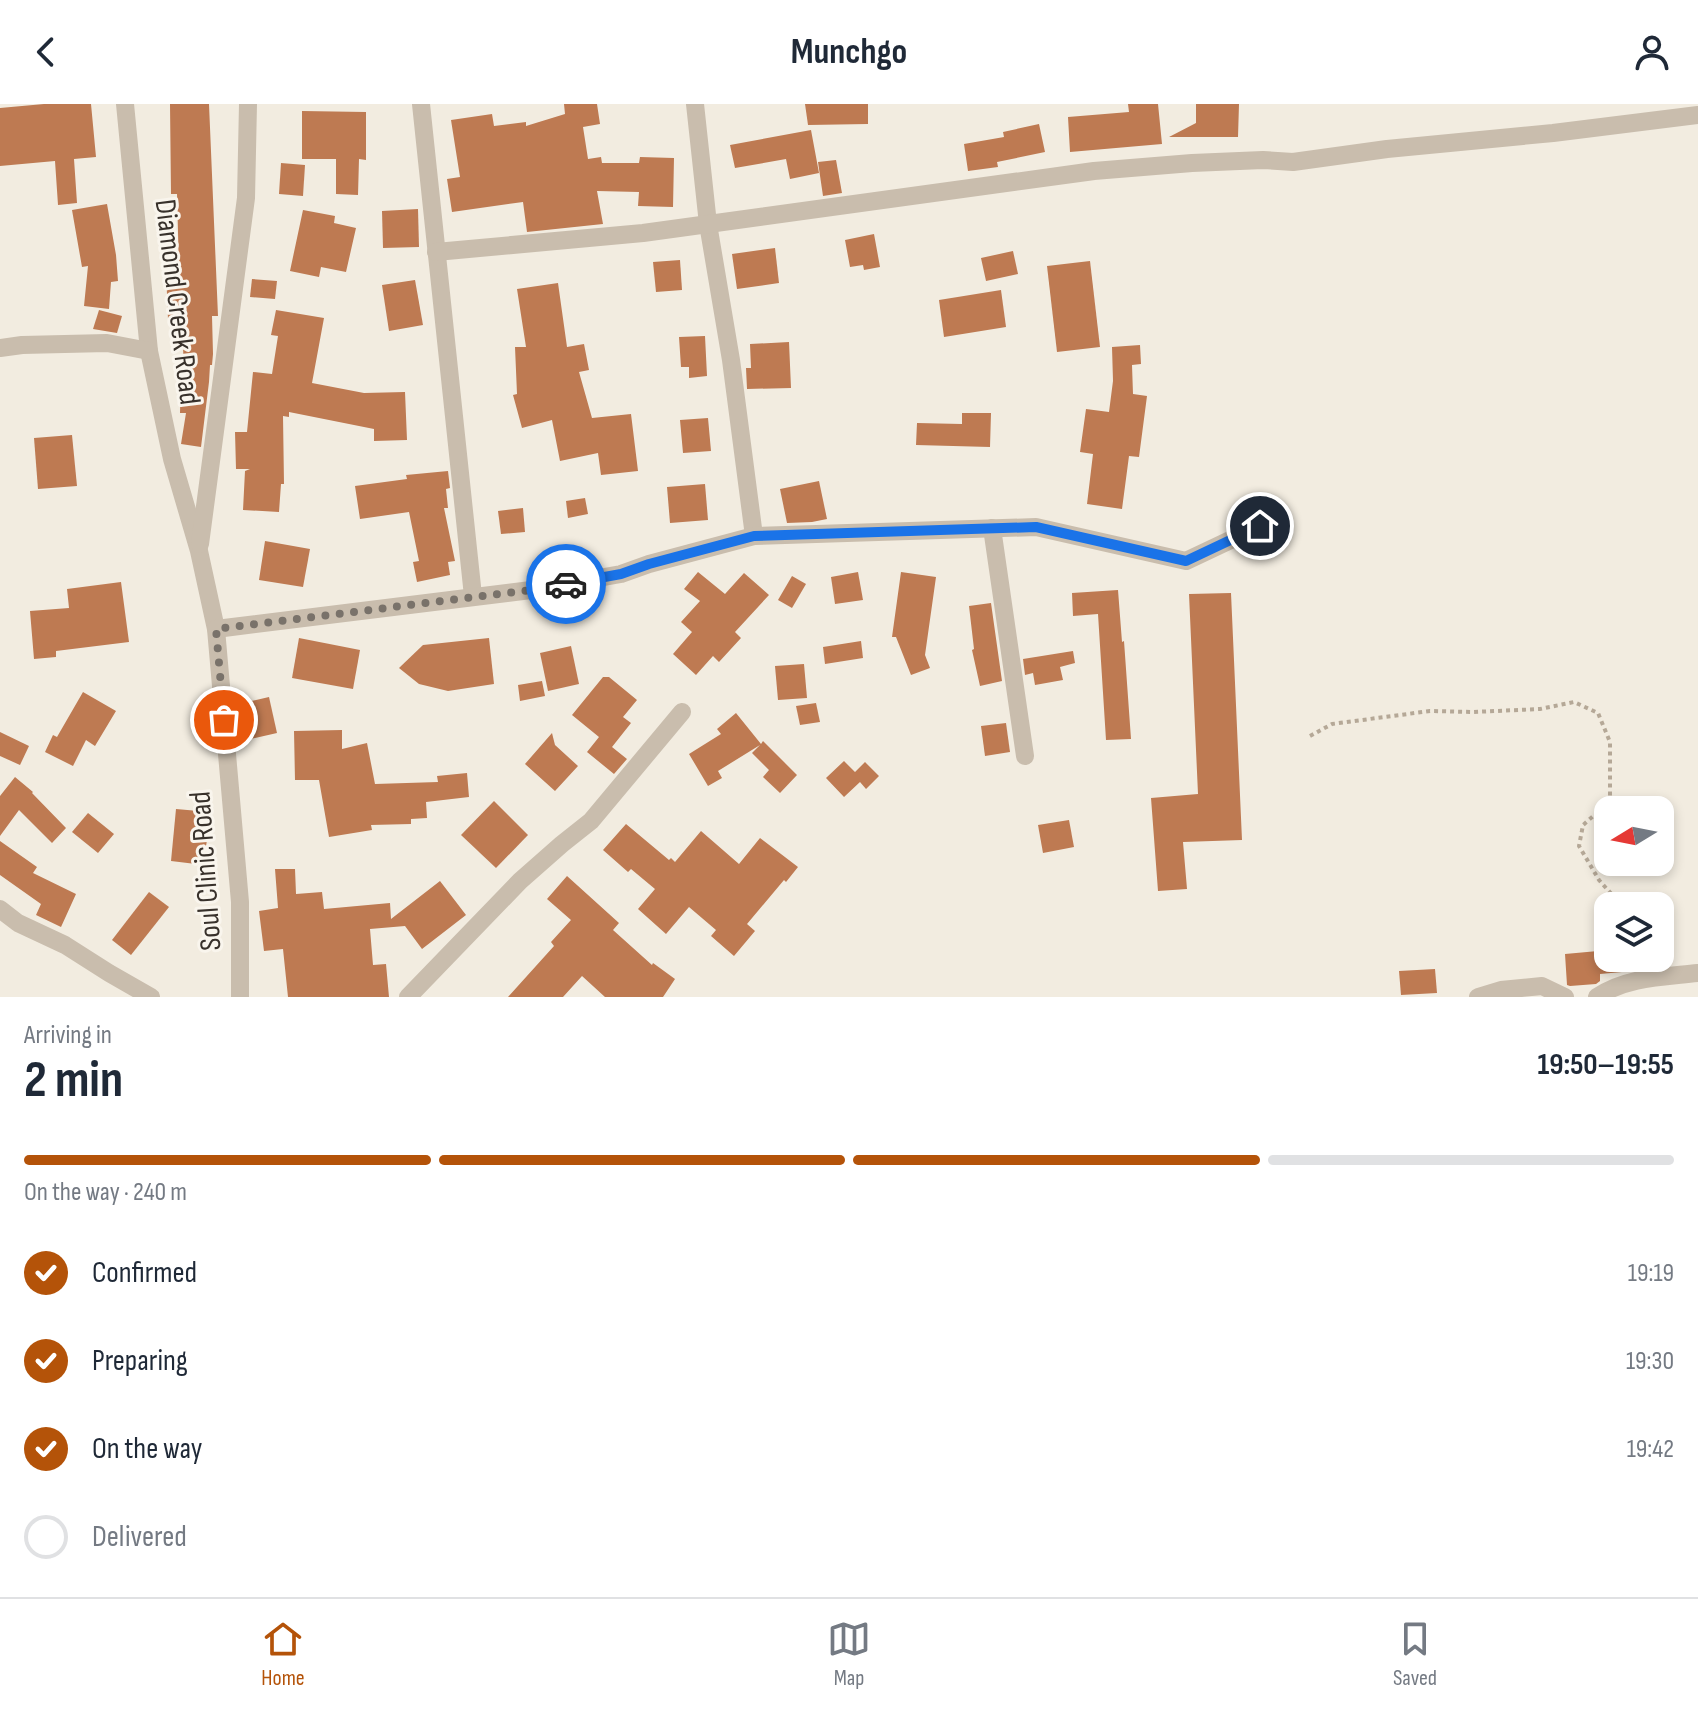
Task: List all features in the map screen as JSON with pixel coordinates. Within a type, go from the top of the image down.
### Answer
[{"type":"street","name":"Diamond Creek Road","points":[[125,104],[149,351],[172,459],[199,551]]},
{"type":"street","points":[[199,551],[246,198],[248,104]]},
{"type":"street","points":[[421,104],[473,596]]},
{"type":"street","points":[[695,104],[708,224],[731,360],[754,536]]},
{"type":"street","points":[[436,252],[643,233],[1094,171],[1192,163],[1293,162],[1698,115]]},
{"type":"street","points":[[0,348],[107,343],[149,351]]},
{"type":"street","points":[[216,629],[531,590],[621,574],[754,536],[1036,527],[1186,561],[1260,526]]},
{"type":"street","points":[[992,528],[1025,756]]},
{"type":"street","name":"Soul Clinic Road","points":[[199,551],[216,629],[240,902],[240,997]]},
{"type":"street","points":[[408,997],[520,881],[591,821],[682,712]]},
{"type":"street","points":[[0,909],[18,923],[65,945],[151,997]]},
{"type":"street","points":[[1597,997],[1634,980],[1698,973]]},
{"type":"street","points":[[1478,997],[1501,990],[1542,986],[1565,997]]},
{"type":"path","points":[[1310,736],[1332,724],[1430,711],[1540,709],[1574,702],[1598,713],[1610,742],[1610,797],[1583,825],[1579,846],[1610,892]]},
{"type":"building","points":[[91,104],[96,157],[74,159],[77,203],[58,205],[55,161],[0,166],[0,108]]},
{"type":"building","points":[[170,104],[209,104],[218,316],[212,316],[213,354],[201,447],[181,444],[186,413],[180,413],[181,374],[184,374],[182,318],[168,319],[166,270],[179,270],[177,194],[171,194]]},
{"type":"building","points":[[564,104],[597,104],[600,124],[583,127],[588,159],[601,157],[602,163],[639,163],[640,157],[674,158],[673,207],[638,206],[639,192],[597,191],[603,224],[527,232],[523,202],[452,212],[447,179],[460,177],[451,120],[492,114],[494,126],[526,122],[526,126],[565,114]]},
{"type":"building","points":[[805,104],[868,104],[868,124],[808,125]]},
{"type":"building","points":[[1128,104],[1158,104],[1162,144],[1070,152],[1068,117],[1129,112]]},
{"type":"building","points":[[1196,104],[1239,104],[1238,137],[1169,137],[1196,123]]},
{"type":"building","points":[[302,111],[366,112],[366,160],[359,159],[358,195],[336,194],[336,159],[302,159]]},
{"type":"building","points":[[1039,124],[1045,152],[997,162],[998,167],[968,171],[964,144],[1004,137],[1003,132]]},
{"type":"building","points":[[811,130],[819,173],[790,179],[786,159],[735,168],[730,145]]},
{"type":"building","points":[[836,160],[842,193],[823,196],[818,162]]},
{"type":"building","points":[[281,163],[305,165],[303,196],[279,194]]},
{"type":"building","points":[[107,204],[118,281],[111,282],[109,309],[84,306],[88,266],[82,267],[72,210]]},
{"type":"building","points":[[418,209],[419,247],[383,248],[382,211]]},
{"type":"building","points":[[303,210],[335,216],[334,223],[356,228],[346,272],[321,267],[319,277],[290,271]]},
{"type":"building","points":[[874,234],[880,267],[864,270],[863,265],[850,267],[845,240]]},
{"type":"building","points":[[775,248],[779,283],[737,289],[732,254]]},
{"type":"building","points":[[1013,251],[1018,274],[986,281],[981,258]]},
{"type":"building","points":[[680,260],[682,290],[656,292],[653,262]]},
{"type":"building","points":[[1090,261],[1100,347],[1057,352],[1047,266]]},
{"type":"building","points":[[252,279],[277,281],[275,299],[250,297]]},
{"type":"building","points":[[415,280],[423,325],[389,331],[382,285]]},
{"type":"building","points":[[558,283],[567,347],[584,344],[589,370],[579,372],[592,418],[631,414],[638,471],[601,475],[598,453],[560,461],[552,420],[522,428],[513,395],[517,394],[515,347],[526,347],[517,289]]},
{"type":"building","points":[[1001,290],[1006,327],[944,337],[939,300]]},
{"type":"building","points":[[99,310],[122,316],[117,333],[93,329]]},
{"type":"building","points":[[276,310],[324,318],[312,383],[364,393],[405,392],[407,440],[374,441],[374,429],[289,412],[289,417],[283,416],[284,484],[281,484],[279,512],[243,510],[245,471],[250,469],[236,469],[235,432],[247,432],[253,372],[272,374],[278,336],[271,335]]},
{"type":"building","points":[[705,336],[707,376],[689,378],[689,367],[681,367],[679,337]]},
{"type":"building","points":[[789,342],[791,388],[747,389],[746,368],[751,368],[750,344]]},
{"type":"building","points":[[1140,345],[1141,364],[1132,365],[1133,394],[1147,396],[1139,457],[1129,456],[1122,509],[1087,504],[1093,454],[1080,452],[1086,409],[1109,412],[1113,381],[1112,347]]},
{"type":"building","points":[[962,413],[991,413],[990,447],[916,445],[917,423],[962,424]]},
{"type":"building","points":[[708,418],[711,451],[683,453],[680,420]]},
{"type":"building","points":[[72,435],[77,486],[38,489],[34,438]]},
{"type":"building","points":[[448,471],[448,508],[444,508],[455,561],[448,562],[450,575],[417,582],[413,562],[419,561],[409,512],[360,519],[355,486],[407,479],[406,475]]},
{"type":"building","points":[[819,481],[827,519],[787,523],[780,489]]},
{"type":"building","points":[[705,484],[708,520],[670,523],[667,487]]},
{"type":"building","points":[[585,498],[588,514],[568,518],[566,501]]},
{"type":"building","points":[[523,508],[525,532],[501,534],[498,511]]},
{"type":"building","points":[[265,541],[310,549],[303,587],[259,580]]},
{"type":"building","points":[[698,572],[725,594],[744,573],[769,595],[735,632],[741,638],[719,662],[713,656],[696,675],[673,654],[692,632],[681,622],[700,601],[684,589]]},
{"type":"building","points":[[858,572],[863,600],[835,604],[831,577]]},
{"type":"building","points":[[901,572],[936,577],[925,655],[930,668],[911,675],[896,637],[892,637]]},
{"type":"building","points":[[792,576],[806,584],[792,608],[778,600]]},
{"type":"building","points":[[121,582],[129,642],[56,651],[56,657],[34,659],[30,611],[69,608],[67,589]]},
{"type":"building","points":[[1118,590],[1131,739],[1106,740],[1098,614],[1073,616],[1072,593]]},
{"type":"building","points":[[1231,593],[1242,840],[1183,842],[1187,889],[1158,891],[1151,798],[1198,794],[1189,594]]},
{"type":"building","points":[[991,603],[1002,681],[980,686],[972,650],[969,606]]},
{"type":"building","points":[[299,638],[360,650],[353,689],[292,678]]},
{"type":"building","points":[[489,638],[494,684],[448,691],[419,684],[399,668],[423,645]]},
{"type":"building","points":[[861,641],[863,658],[825,664],[823,647]]},
{"type":"building","points":[[571,646],[579,684],[548,691],[540,653]]},
{"type":"building","points":[[1073,651],[1075,663],[1060,667],[1063,680],[1035,685],[1033,673],[1025,675],[1023,659]]},
{"type":"building","points":[[804,664],[807,698],[778,700],[775,666]]},
{"type":"building","points":[[603,677],[609,677],[637,700],[623,717],[631,723],[612,747],[627,759],[614,774],[587,752],[599,737],[572,715]]},
{"type":"building","points":[[542,681],[545,696],[520,701],[518,685]]},
{"type":"building","points":[[83,692],[116,711],[95,746],[86,740],[73,766],[45,752]]},
{"type":"building","points":[[269,697],[277,733],[246,740],[238,704]]},
{"type":"building","points":[[816,703],[820,722],[800,725],[796,706]]},
{"type":"building","points":[[736,713],[761,744],[763,741],[797,775],[780,793],[763,777],[769,770],[752,753],[760,745],[718,771],[722,778],[708,786],[689,754],[721,734],[717,729]]},
{"type":"building","points":[[1006,723],[1010,752],[985,756],[981,726]]},
{"type":"building","points":[[342,730],[342,749],[367,743],[375,784],[438,782],[437,776],[467,773],[469,797],[426,802],[427,818],[411,819],[411,824],[371,825],[372,830],[329,837],[319,780],[295,780],[294,731]]},
{"type":"building","points":[[0,732],[29,746],[20,765],[0,756]]},
{"type":"building","points":[[552,733],[555,745],[578,766],[555,791],[525,764]]},
{"type":"building","points":[[844,761],[855,772],[865,762],[879,776],[866,789],[860,782],[844,797],[826,778]]},
{"type":"building","points":[[15,777],[66,828],[52,843],[19,810],[0,836],[0,796]]},
{"type":"building","points":[[494,801],[528,835],[496,868],[461,835]]},
{"type":"building","points":[[176,809],[210,812],[204,865],[171,861]]},
{"type":"building","points":[[88,813],[114,834],[98,853],[72,832]]},
{"type":"building","points":[[1069,820],[1074,847],[1043,853],[1038,825]]},
{"type":"building","points":[[626,824],[675,862],[701,831],[739,864],[760,838],[798,867],[747,924],[755,931],[734,956],[711,936],[716,930],[689,907],[666,934],[638,909],[655,889],[631,869],[628,872],[603,850]]},
{"type":"building","points":[[0,841],[37,867],[33,873],[76,894],[61,927],[36,915],[41,904],[0,875]]},
{"type":"building","points":[[275,869],[295,869],[296,894],[322,892],[324,909],[390,903],[391,919],[440,881],[466,915],[422,949],[405,926],[370,929],[373,965],[386,964],[389,997],[288,997],[283,949],[264,951],[259,911],[278,908]]},
{"type":"building","points":[[567,876],[619,923],[613,930],[652,965],[675,979],[663,997],[605,997],[582,976],[563,997],[508,997],[554,946],[551,942],[571,920],[547,899]]},
{"type":"building","points":[[149,892],[169,907],[131,955],[112,940]]},
{"type":"building","points":[[1594,951],[1594,972],[1622,972],[1600,974],[1600,981],[1596,984],[1570,986],[1567,985],[1565,954]]},
{"type":"building","points":[[1435,969],[1437,993],[1401,995],[1399,971]]},
{"type":"way so far","points":[[224,720],[216,629],[566,584]]},
{"type":"route","points":[[566,584],[621,574],[754,536],[1036,527],[1186,561],[1260,526]]}]
